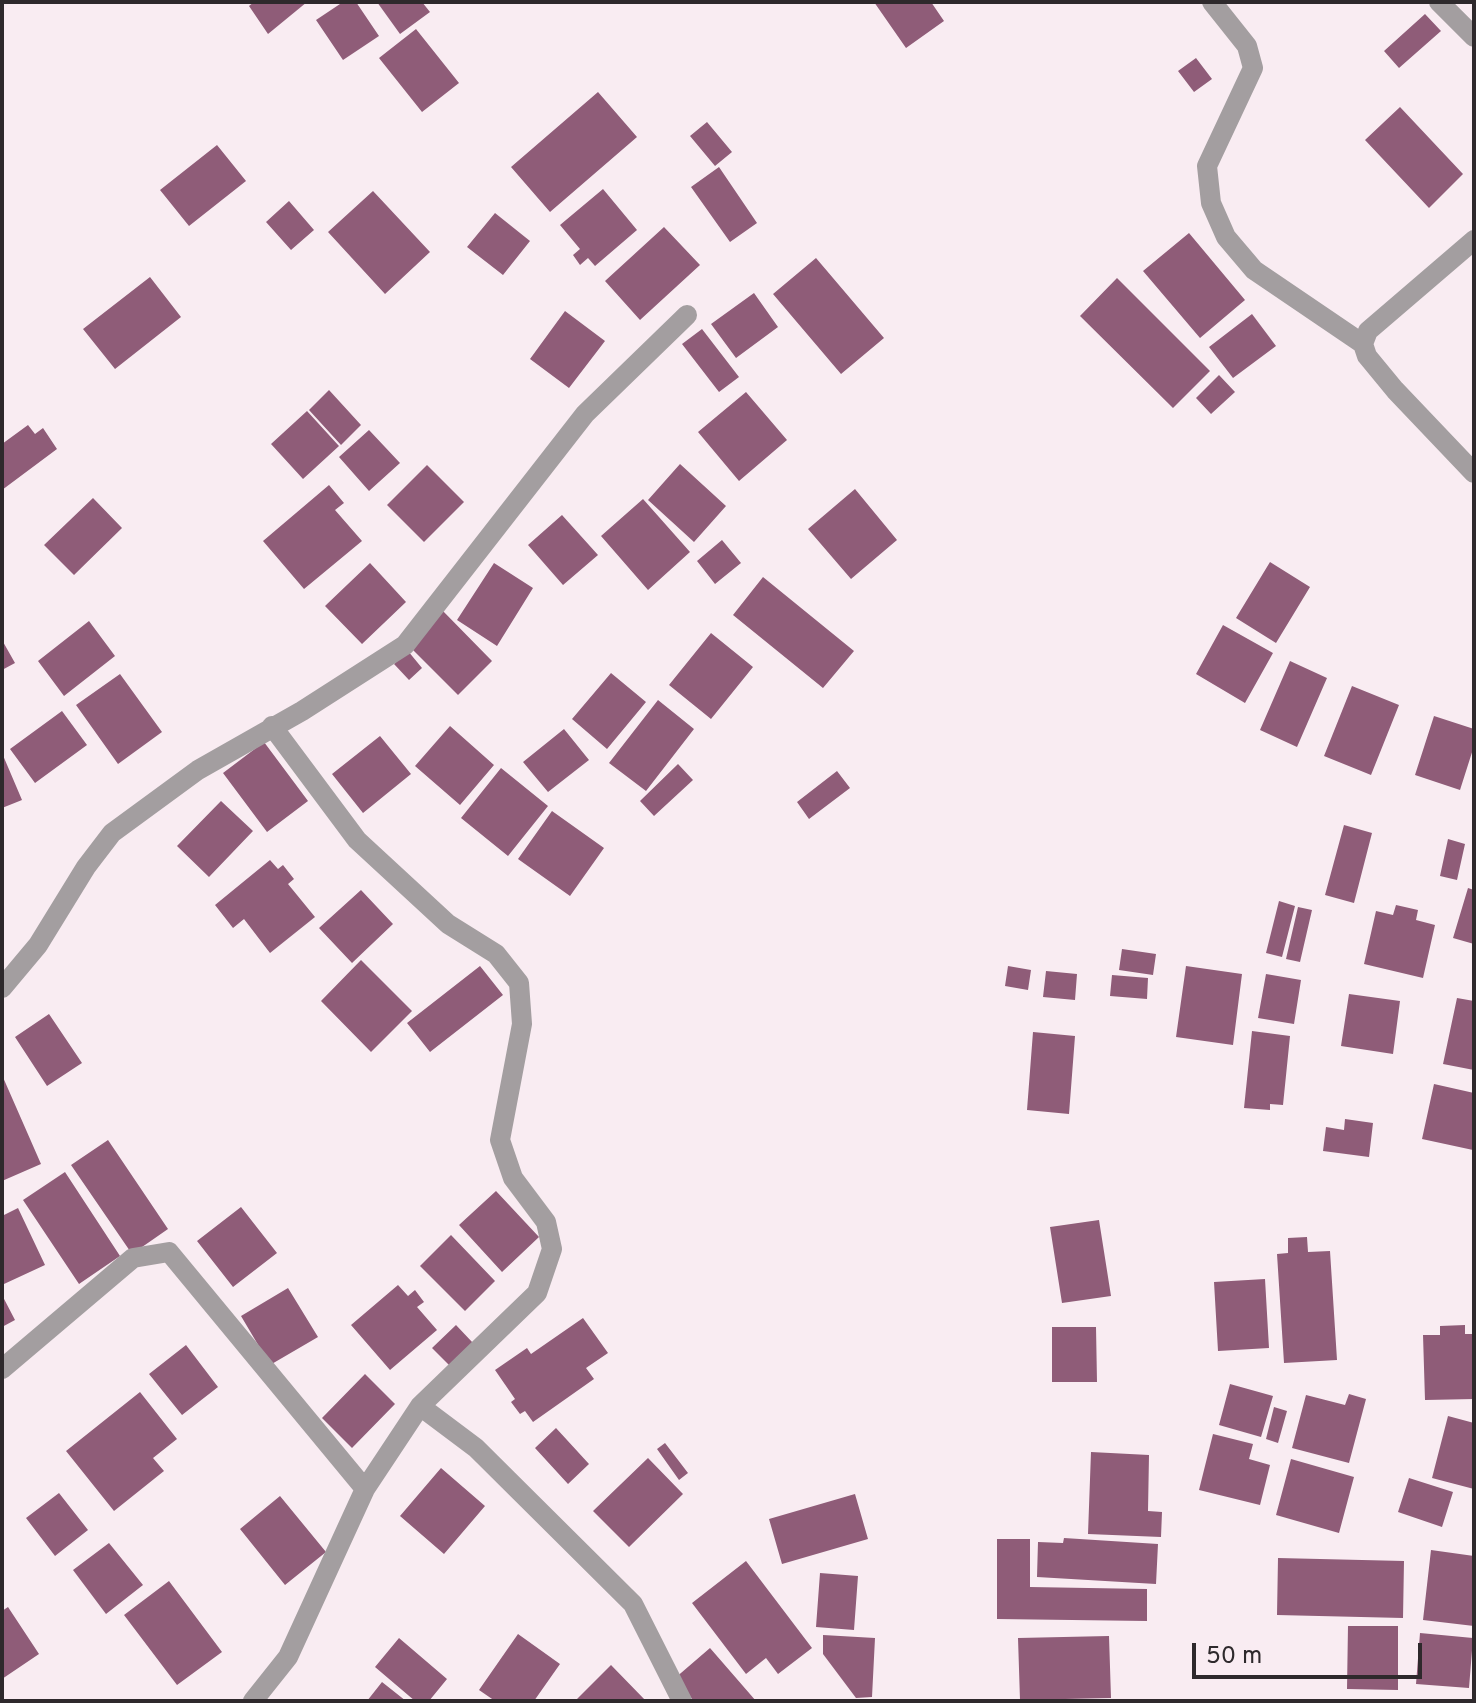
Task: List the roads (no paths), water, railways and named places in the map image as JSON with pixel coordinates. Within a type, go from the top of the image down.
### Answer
[{"type":"street","points":[[1212,2],[1247,46],[1253,68],[1216,140],[1207,166],[1211,203],[1226,237],[1254,270],[1363,344],[1367,356],[1395,390],[1474,473]]},
{"type":"street","points":[[1439,2],[1474,37]]},
{"type":"street","points":[[1363,344],[1368,331],[1474,240]]},
{"type":"street","points":[[2,988],[38,945],[86,867],[112,833],[198,770],[302,711],[405,645],[585,414],[687,315]]},
{"type":"street","points":[[253,1701],[288,1657],[365,1489],[420,1406],[537,1293],[552,1249],[546,1222],[513,1178],[500,1140],[522,1024],[519,983],[496,954],[448,924],[357,840],[272,726]]},
{"type":"street","points":[[2,1369],[133,1258],[169,1252],[365,1489]]},
{"type":"street","points":[[420,1406],[476,1448],[633,1604],[682,1701]]}]
